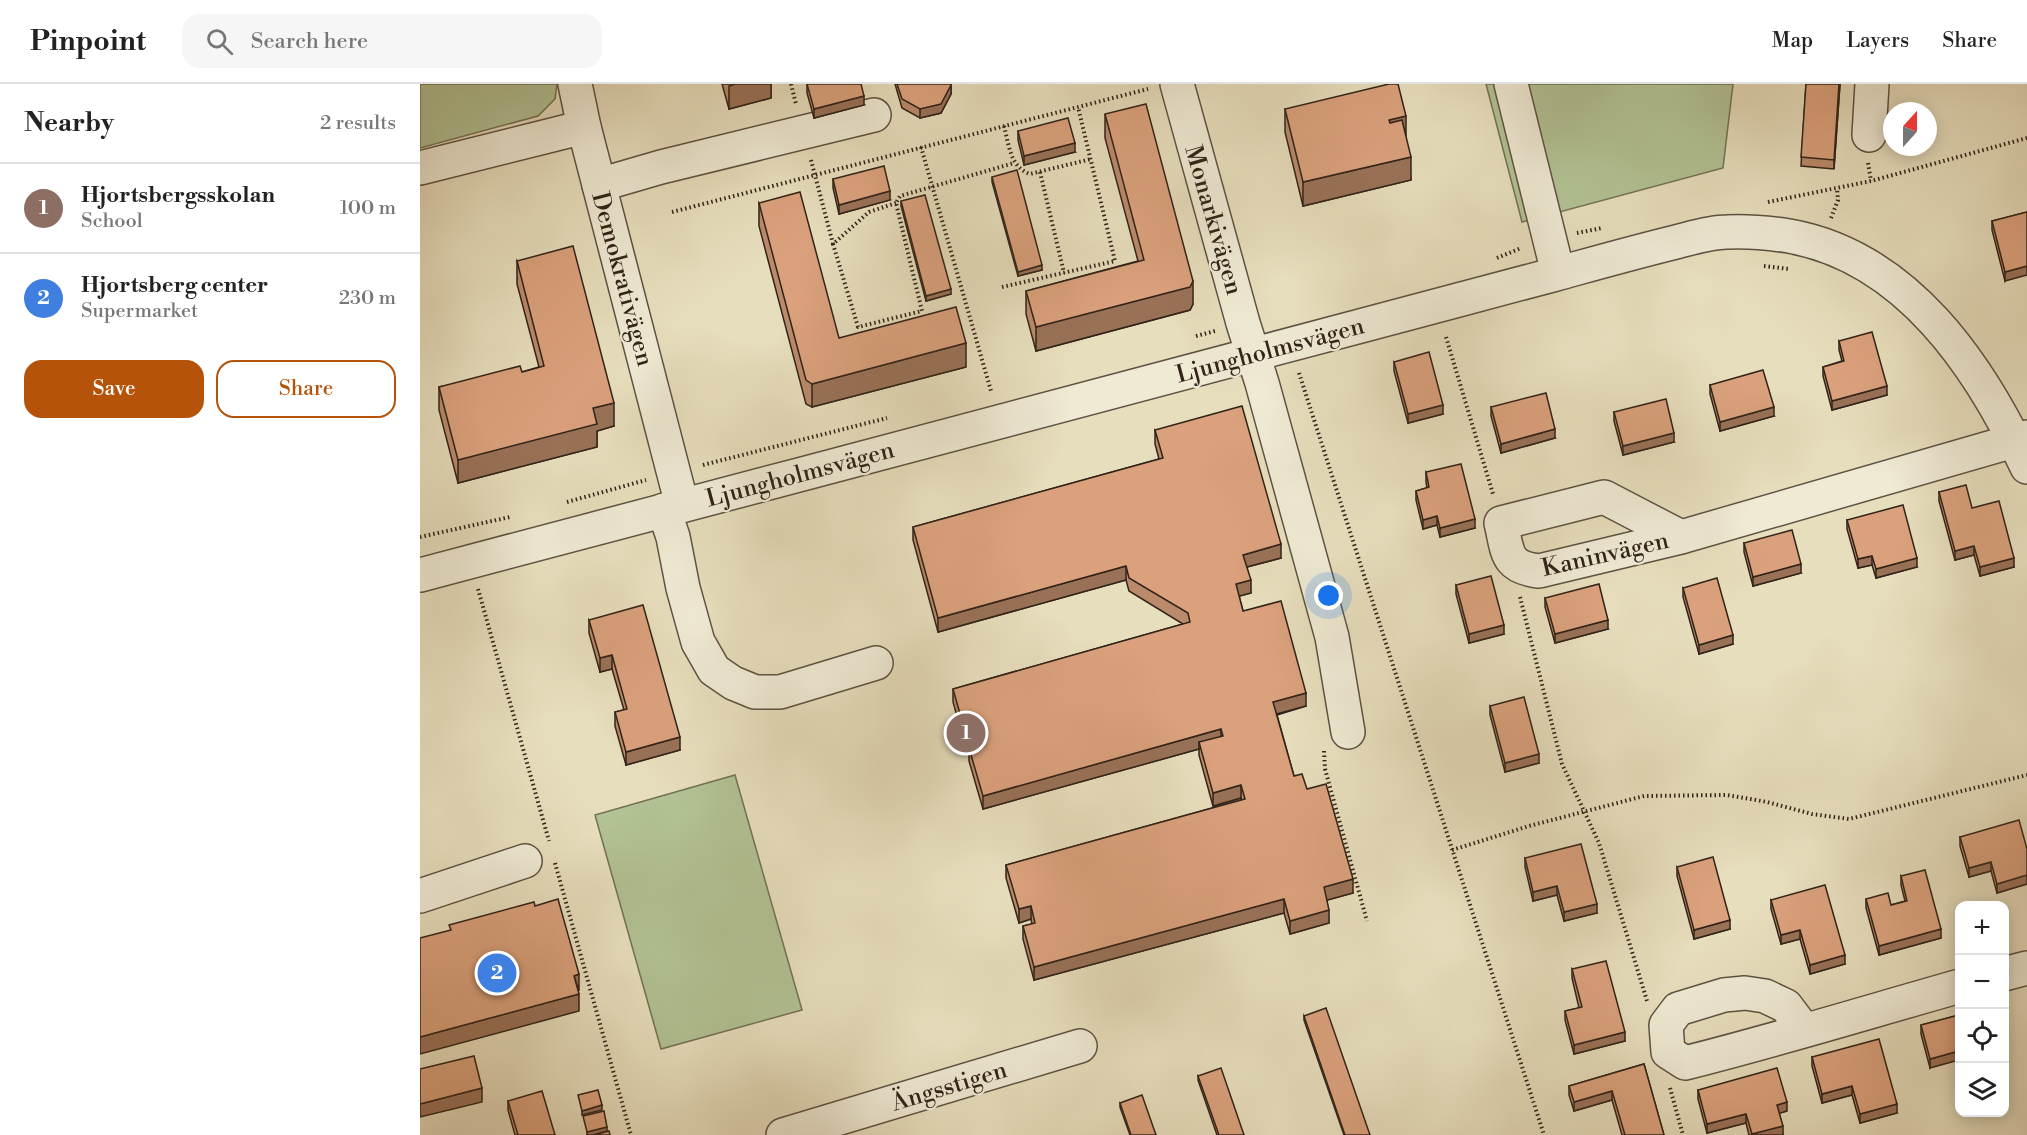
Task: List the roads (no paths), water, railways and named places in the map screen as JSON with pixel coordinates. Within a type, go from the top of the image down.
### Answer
[{"type":"street","name":"Demokrativägen","points":[[575,84],[584,127],[674,473],[673,537],[683,588],[698,642],[714,670],[733,683],[755,692],[780,692],[876,663]]},
{"type":"street","points":[[1511,84],[1558,273]]},
{"type":"street","points":[[1869,135],[1872,84]]},
{"type":"street","name":"Monarkivägen","points":[[1165,86],[1262,382],[1332,638],[1348,732]]},
{"type":"street","points":[[599,185],[661,167],[874,115]]},
{"type":"street","points":[[420,168],[584,127]]},
{"type":"street","name":"Ljungholmsvägen","points":[[420,575],[1626,254],[1723,231],[1792,237],[1844,255],[1886,277],[1942,330],[1970,365],[2023,448]]},
{"type":"street","name":"Kaninvägen","points":[[1681,537],[1604,497],[1502,523],[1509,558],[1522,569],[1539,572],[1681,537],[2023,448]]},
{"type":"street","points":[[420,896],[525,861]]},
{"type":"street","points":[[2009,973],[2027,968]]},
{"type":"street","points":[[1804,1030],[1786,1006],[1765,996],[1745,993],[1724,995],[1678,1009],[1667,1038],[1685,1063],[1776,1040],[1804,1030],[1955,988]]},
{"type":"street","name":"Ängsstigen","points":[[783,1135],[1080,1046]]},
{"type":"place","name":"Hjortsbergsskolan","points":[[966,733]]},
{"type":"place","name":"Hjortsberg center","points":[[497,973]]}]
